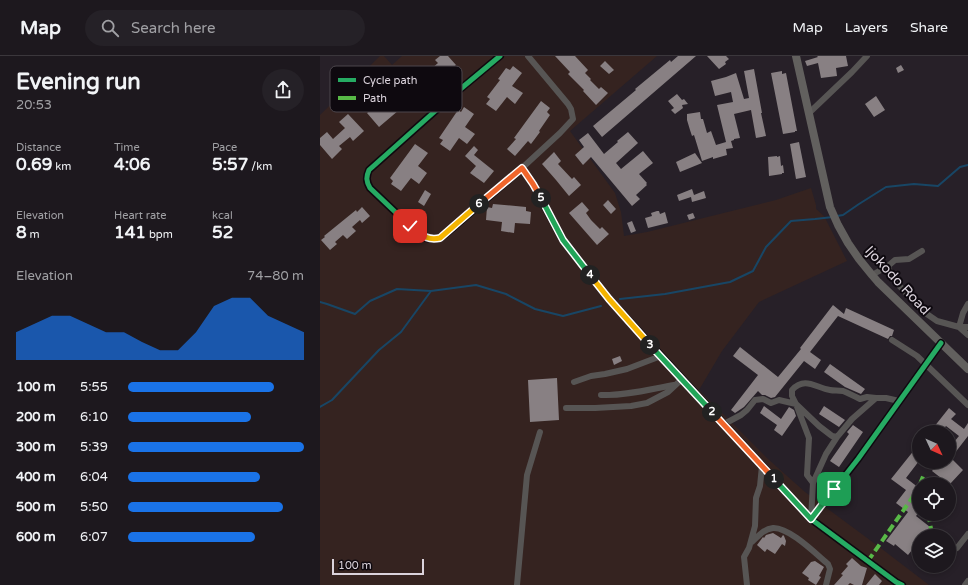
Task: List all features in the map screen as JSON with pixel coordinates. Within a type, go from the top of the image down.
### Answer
[{"type":"main road","name":"Ijokodo Road","points":[[796,56],[830,207],[838,226],[855,254],[878,282],[968,369]]},
{"type":"street","points":[[462,88],[500,56]]},
{"type":"street","points":[[434,112],[369,170],[366,176],[370,188],[410,226],[425,238],[432,239],[440,238],[448,232],[522,168],[573,119],[571,109],[528,56]]},
{"type":"street","points":[[809,112],[867,56]]},
{"type":"street","points":[[522,168],[533,184],[563,240],[609,299],[811,519],[902,585]]},
{"type":"street","points":[[872,275],[888,266],[895,260],[909,259],[922,250]]},
{"type":"street","points":[[888,266],[892,278],[924,312],[937,321],[958,327],[968,327]]},
{"type":"street","points":[[958,327],[968,304]]},
{"type":"street","points":[[958,327],[968,335]]},
{"type":"street","points":[[892,340],[917,356],[968,405]]},
{"type":"street","points":[[811,519],[858,459],[941,343]]},
{"type":"street","points":[[574,382],[591,376],[627,368],[661,356]]},
{"type":"street","points":[[566,408],[595,408],[647,404],[668,392],[682,379]]},
{"type":"street","points":[[813,483],[807,476],[809,438],[792,396],[792,390],[795,386],[801,383],[811,384],[829,390],[843,391],[860,399],[867,397],[899,400]]},
{"type":"street","points":[[601,395],[608,396],[637,392],[676,384]]},
{"type":"street","points":[[811,519],[813,483],[826,454],[837,437],[852,419],[876,398]]},
{"type":"street","points":[[724,424],[741,415],[755,400],[763,399],[771,403],[779,400],[796,404],[819,426],[832,436],[837,437]]},
{"type":"street","points":[[517,585],[527,475],[540,432]]},
{"type":"street","points":[[747,585],[744,557],[750,545],[755,526],[756,498],[760,486],[762,466]]},
{"type":"street","points":[[750,545],[758,535],[775,528],[796,537],[828,564],[830,569],[826,585]]},
{"type":"street","points":[[957,548],[968,534]]},
{"type":"street","points":[[964,585],[968,581]]},
{"type":"shaded area","points":[[380,56],[384,56],[392,65],[402,56],[657,56],[570,131],[615,193],[621,212],[624,236],[647,232],[776,200],[811,188],[816,209],[824,216],[847,261],[759,302],[722,351],[699,390],[768,459],[805,492],[929,585],[320,585],[320,115],[330,105],[330,112],[462,112],[462,66],[370,66]]},
{"type":"building","points":[[440,56],[448,56],[456,65],[434,66],[438,63],[435,60]]},
{"type":"building","points":[[555,56],[575,56],[588,70],[585,73],[591,79],[590,80],[599,89],[601,87],[608,93],[596,105],[568,74],[570,72]]},
{"type":"building","points":[[678,56],[696,56],[602,137],[593,126],[670,60],[671,62]]},
{"type":"building","points":[[707,56],[726,56],[729,59],[725,62],[726,64],[719,69]]},
{"type":"building","points":[[817,56],[846,56],[848,66],[836,68],[837,76],[821,78],[818,63],[807,66],[805,61],[818,57]]},
{"type":"building","points":[[605,61],[614,70],[609,74],[600,66]]},
{"type":"building","points":[[901,65],[904,70],[898,73],[896,68]]},
{"type":"building","points":[[513,66],[522,73],[512,86],[523,93],[515,104],[507,97],[496,111],[486,104],[490,99],[487,97],[500,80],[498,79],[506,68],[510,70]]},
{"type":"building","points":[[754,69],[766,136],[756,138],[751,110],[734,114],[740,138],[731,141],[733,148],[726,149],[727,155],[713,159],[713,157],[702,161],[694,135],[692,136],[690,130],[687,114],[700,112],[701,119],[703,119],[707,133],[711,131],[716,145],[726,142],[717,105],[733,102],[731,92],[715,96],[711,81],[736,73],[744,99],[749,98],[744,71]]},
{"type":"building","points":[[782,71],[782,74],[786,73],[797,131],[783,134],[771,73]]},
{"type":"building","points":[[677,94],[688,104],[682,105],[683,108],[675,114],[671,110],[674,108],[668,101]]},
{"type":"building","points":[[876,96],[885,110],[874,117],[865,104]]},
{"type":"building","points":[[541,101],[550,108],[547,112],[550,115],[531,144],[528,141],[515,156],[507,149],[516,139],[514,138]]},
{"type":"building","points":[[464,107],[474,114],[465,127],[475,134],[467,144],[459,138],[450,151],[440,144],[443,140],[439,138],[457,112],[462,112]]},
{"type":"building","points":[[368,112],[397,112],[379,127],[367,113]]},
{"type":"building","points":[[348,114],[364,131],[353,141],[350,137],[339,146],[342,149],[332,159],[320,145],[320,138],[327,132],[333,139],[345,128],[339,122]]},
{"type":"building","points":[[628,132],[638,143],[616,163],[621,169],[643,151],[653,163],[639,174],[647,185],[636,195],[640,199],[632,206],[591,157],[583,165],[575,155],[584,147],[579,140],[588,133],[604,154]]},
{"type":"building","points":[[799,142],[806,177],[796,179],[790,144]]},
{"type":"building","points":[[415,144],[428,153],[418,166],[427,173],[419,184],[411,178],[401,191],[391,184],[393,181],[390,178]]},
{"type":"building","points":[[474,146],[478,150],[474,155],[494,171],[484,183],[470,173],[476,166],[465,156]]},
{"type":"building","points":[[554,152],[561,161],[558,164],[572,179],[574,177],[581,185],[569,196],[542,164]]},
{"type":"building","points":[[695,153],[702,163],[680,172],[676,162]]},
{"type":"building","points":[[780,156],[781,166],[783,165],[784,173],[769,176],[768,157]]},
{"type":"building","points":[[692,189],[694,195],[704,191],[706,198],[692,202],[691,197],[679,201],[677,195]]},
{"type":"building","points":[[425,190],[431,194],[424,206],[418,202]]},
{"type":"building","points":[[608,200],[616,209],[611,214],[603,205]]},
{"type":"building","points":[[582,202],[589,210],[586,213],[591,220],[600,229],[602,227],[609,234],[597,245],[569,213]]},
{"type":"building","points":[[493,204],[526,207],[526,211],[531,212],[530,224],[515,223],[514,233],[501,231],[502,222],[486,220],[487,207],[492,208]]},
{"type":"building","points":[[362,207],[370,216],[362,223],[360,220],[352,227],[356,231],[347,239],[343,235],[335,242],[337,244],[330,250],[321,240],[356,210],[357,212]]},
{"type":"building","points":[[659,211],[660,214],[665,212],[668,223],[648,228],[645,218],[652,216],[651,213]]},
{"type":"building","points":[[693,213],[695,218],[689,220],[687,215]]},
{"type":"building","points":[[632,221],[636,231],[631,233],[627,223]]},
{"type":"building","points":[[833,305],[844,314],[846,308],[894,330],[892,336],[888,339],[838,316],[810,352],[821,360],[815,369],[804,361],[775,397],[771,398],[762,395],[758,391],[744,407],[735,413],[731,410],[758,375],[733,356],[740,347],[778,377],[801,349],[800,348]]},
{"type":"building","points":[[620,356],[622,361],[614,365],[612,359]]},
{"type":"building","points":[[830,364],[865,389],[861,394],[845,387],[824,372]]},
{"type":"building","points":[[557,378],[559,420],[530,422],[528,380]]},
{"type":"building","points":[[764,406],[781,419],[789,407],[794,410],[796,416],[782,436],[774,430],[777,425],[760,413]]},
{"type":"building","points":[[824,406],[845,420],[839,427],[819,414]]},
{"type":"building","points":[[949,408],[956,414],[951,419],[964,429],[968,423],[968,436],[956,452],[956,440],[959,436],[956,434],[956,425],[936,425]]},
{"type":"building","points":[[853,425],[863,432],[839,467],[830,461],[849,434],[847,432]]},
{"type":"building","points":[[912,453],[913,469],[906,478],[912,483],[912,521],[922,521],[930,527],[928,529],[912,529],[912,550],[908,555],[895,544],[894,546],[886,541],[908,512],[896,503],[906,490],[891,479]]},
{"type":"building","points":[[956,463],[963,470],[956,478],[940,477],[932,471],[934,469],[956,469]]},
{"type":"building","points":[[773,533],[781,538],[783,535],[786,541],[785,546],[782,544],[775,554],[767,549],[765,552],[757,545],[763,537],[764,538],[766,535]]},
{"type":"building","points":[[852,558],[861,566],[867,568],[862,585],[854,585],[850,583],[848,585],[834,585],[843,575],[841,574],[848,566],[846,564]]},
{"type":"building","points":[[815,561],[824,567],[819,576],[821,577],[816,585],[808,580],[809,578],[802,573],[811,562]]},
{"type":"building","points":[[875,574],[882,581],[879,585],[866,585]]},
{"type":"waterway","points":[[837,216],[843,215],[886,187],[914,184],[938,186],[960,167],[968,165]]},
{"type":"waterway","points":[[620,299],[665,294],[730,282],[753,271],[766,247],[791,221],[833,217]]},
{"type":"waterway","points":[[320,302],[355,314],[370,301],[397,289],[431,291],[476,285],[506,294],[535,309],[563,316],[601,306]]},
{"type":"waterway","points":[[320,407],[332,400],[379,350],[401,332],[431,291]]},
{"type":"marked path","points":[[868,561],[912,498]]},
{"type":"marked path","points":[[930,521],[931,529]]},
{"type":"cycle path","points":[[462,88],[500,56]]},
{"type":"cycle path","points":[[434,112],[369,170],[367,179],[370,188],[410,226],[425,238],[440,238],[522,168],[533,184],[563,240],[609,299],[811,519]]},
{"type":"cycle path","points":[[902,585],[811,519],[858,459],[941,343]]},
{"type":"route","points":[[410,226],[425,238],[440,238],[522,168],[533,184],[563,240],[618,310],[811,519],[834,489]]}]
